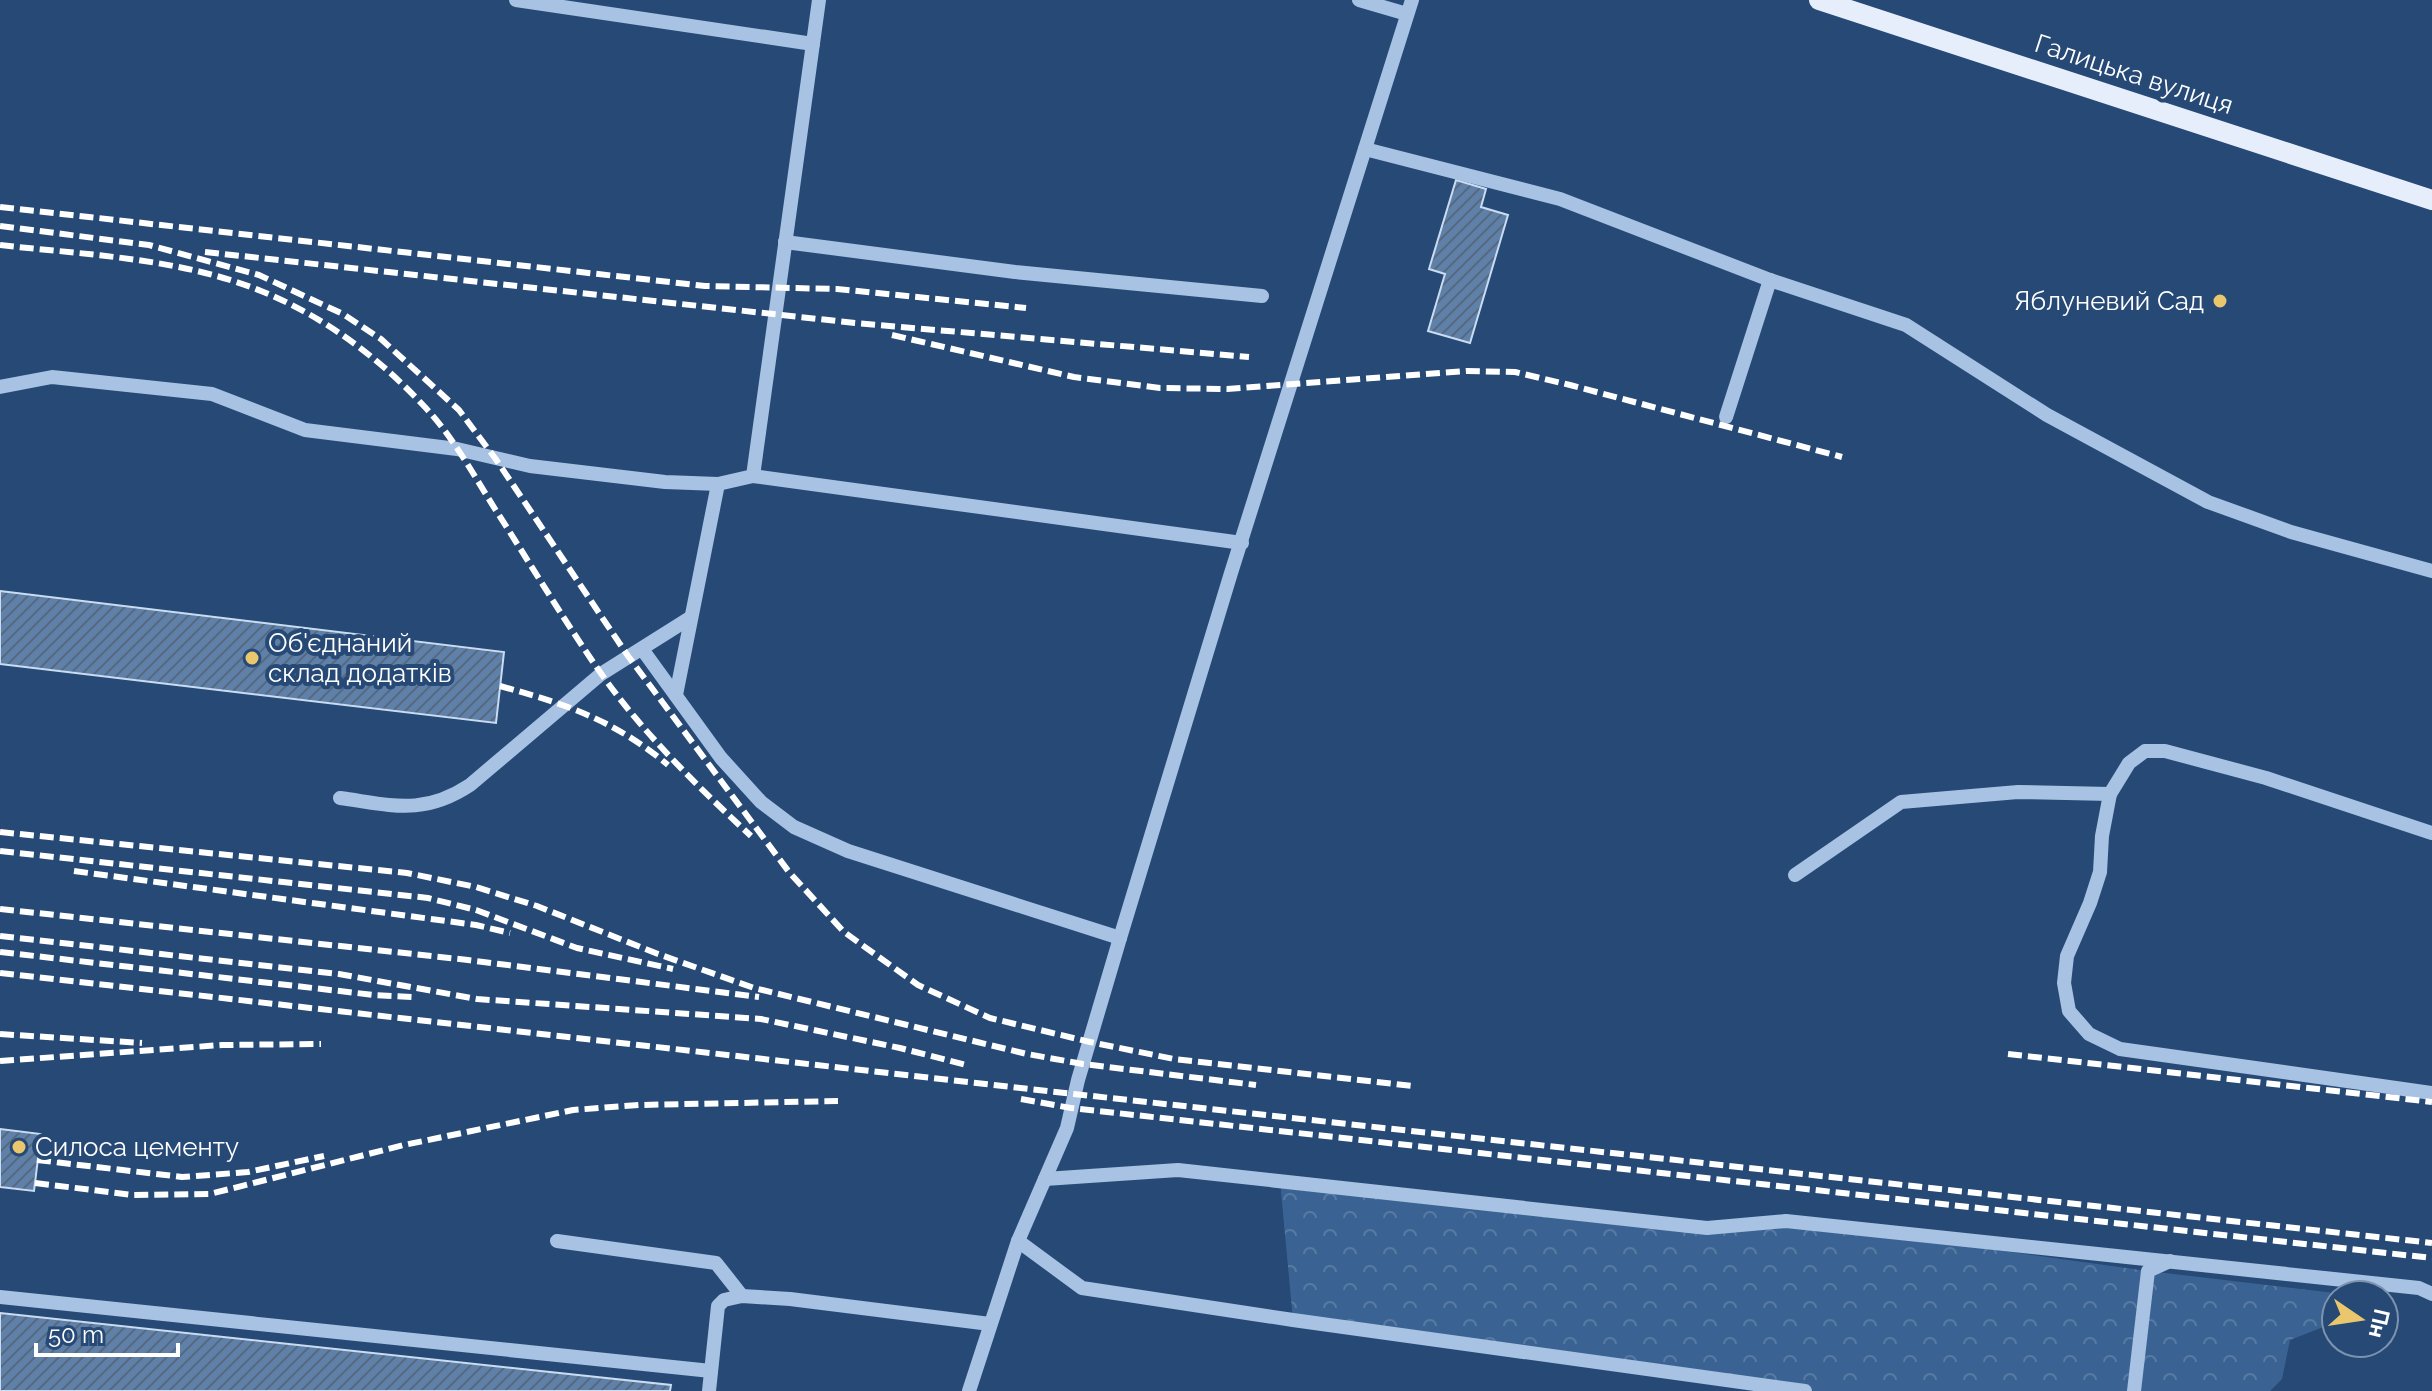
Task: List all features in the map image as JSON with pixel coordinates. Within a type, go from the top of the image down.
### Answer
[{"type":"main road","name":"Галицька вулиця","points":[[1819,0],[2432,200]]},
{"type":"street","points":[[516,0],[813,44]]},
{"type":"street","points":[[753,476],[819,0]]},
{"type":"street","points":[[969,1391],[1018,1241],[1067,1128],[1120,938],[1410,7],[1359,0]]},
{"type":"street","points":[[1365,149],[1560,199],[1770,280],[1906,325],[2047,415],[2208,502],[2291,532],[2432,571]]},
{"type":"street","points":[[785,242],[1015,272],[1262,296]]},
{"type":"street","points":[[1726,417],[1770,280]]},
{"type":"street","points":[[0,387],[52,377],[212,394],[305,430],[457,449],[530,466],[665,482],[718,484],[753,476],[1242,543]]},
{"type":"street","points":[[676,695],[718,484]]},
{"type":"street","points":[[340,798],[402,806],[426,806],[449,799],[470,785],[601,674],[690,618]]},
{"type":"street","points":[[642,649],[721,758],[761,802],[794,827],[848,851],[1120,938]]},
{"type":"street","points":[[2432,833],[2266,778],[2165,751],[2145,751],[2129,763],[2110,794],[2102,836],[2100,872],[2067,956],[2064,983],[2069,1011],[2089,1034],[2120,1049],[2432,1093]]},
{"type":"street","points":[[1795,875],[1901,802],[2018,792],[2110,794]]},
{"type":"street","points":[[1045,1179],[1178,1170],[1707,1228],[1786,1221],[2419,1288],[2432,1294]]},
{"type":"street","points":[[557,1241],[716,1263],[742,1296]]},
{"type":"street","points":[[1018,1241],[1082,1288],[1805,1391]]},
{"type":"street","points":[[2134,1391],[2148,1271],[2170,1261]]},
{"type":"street","points":[[709,1391],[718,1306],[724,1300],[742,1296],[790,1299],[990,1324]]},
{"type":"street","points":[[0,1297],[711,1371]]},
{"type":"green space","points":[[1280,1181],[1707,1228],[1787,1221],[2320,1291],[2320,1328],[2290,1340],[2282,1379],[2270,1391],[1805,1391],[1293,1320]]},
{"type":"building","points":[[1456,180],[1486,189],[1481,207],[1508,215],[1470,343],[1428,331],[1445,274],[1429,269]]},
{"type":"building","name":"Об'єднаний склад додатків","points":[[0,591],[504,652],[496,723],[0,664]]},
{"type":"building","name":"Силоса цементу","points":[[0,1129],[41,1134],[34,1191],[0,1187]]},
{"type":"building","points":[[0,1313],[671,1385],[670,1391],[0,1391]]},
{"type":"railway","points":[[0,207],[705,286],[837,289],[1026,308]]},
{"type":"railway","points":[[0,226],[149,245],[259,275],[343,314],[381,339],[459,410],[495,458],[628,656],[789,872],[844,932],[918,985],[990,1018],[1090,1042],[1174,1059],[1412,1086]]},
{"type":"railway","points":[[0,245],[133,259],[230,280],[306,312],[368,354],[423,405],[462,455],[573,632],[616,694],[671,758],[751,836]]},
{"type":"railway","points":[[205,252],[855,323],[1249,357]]},
{"type":"railway","points":[[892,335],[1074,377],[1160,388],[1227,389],[1467,371],[1515,372],[1842,457]]},
{"type":"railway","points":[[500,686],[588,715],[628,736],[668,765]]},
{"type":"railway","points":[[0,832],[407,873],[476,887],[537,906],[754,988],[1027,1054],[1256,1085]]},
{"type":"railway","points":[[0,851],[428,898],[476,910],[577,948],[673,969]]},
{"type":"railway","points":[[74,871],[476,925],[510,933]]},
{"type":"railway","points":[[0,909],[468,960],[759,997]]},
{"type":"railway","points":[[0,936],[339,974],[477,999],[761,1019],[966,1065]]},
{"type":"railway","points":[[0,952],[413,997]]},
{"type":"railway","points":[[0,973],[2432,1243]]},
{"type":"railway","points":[[0,1034],[142,1043]]},
{"type":"railway","points":[[0,1061],[222,1045],[321,1044]]},
{"type":"railway","points":[[2008,1054],[2432,1102]]},
{"type":"railway","points":[[1021,1099],[1071,1108],[2432,1258]]},
{"type":"railway","points":[[35,1183],[133,1195],[210,1194],[404,1145],[573,1110],[639,1105],[838,1101]]},
{"type":"railway","points":[[37,1160],[182,1177],[248,1172],[324,1156]]},
{"type":"place","name":"Яблуневий Сад","points":[[2220,301]]},
{"type":"place","name":"Об'єднаний склад додатків","points":[[252,658]]},
{"type":"place","name":"Силоса цементу","points":[[19,1147]]}]
